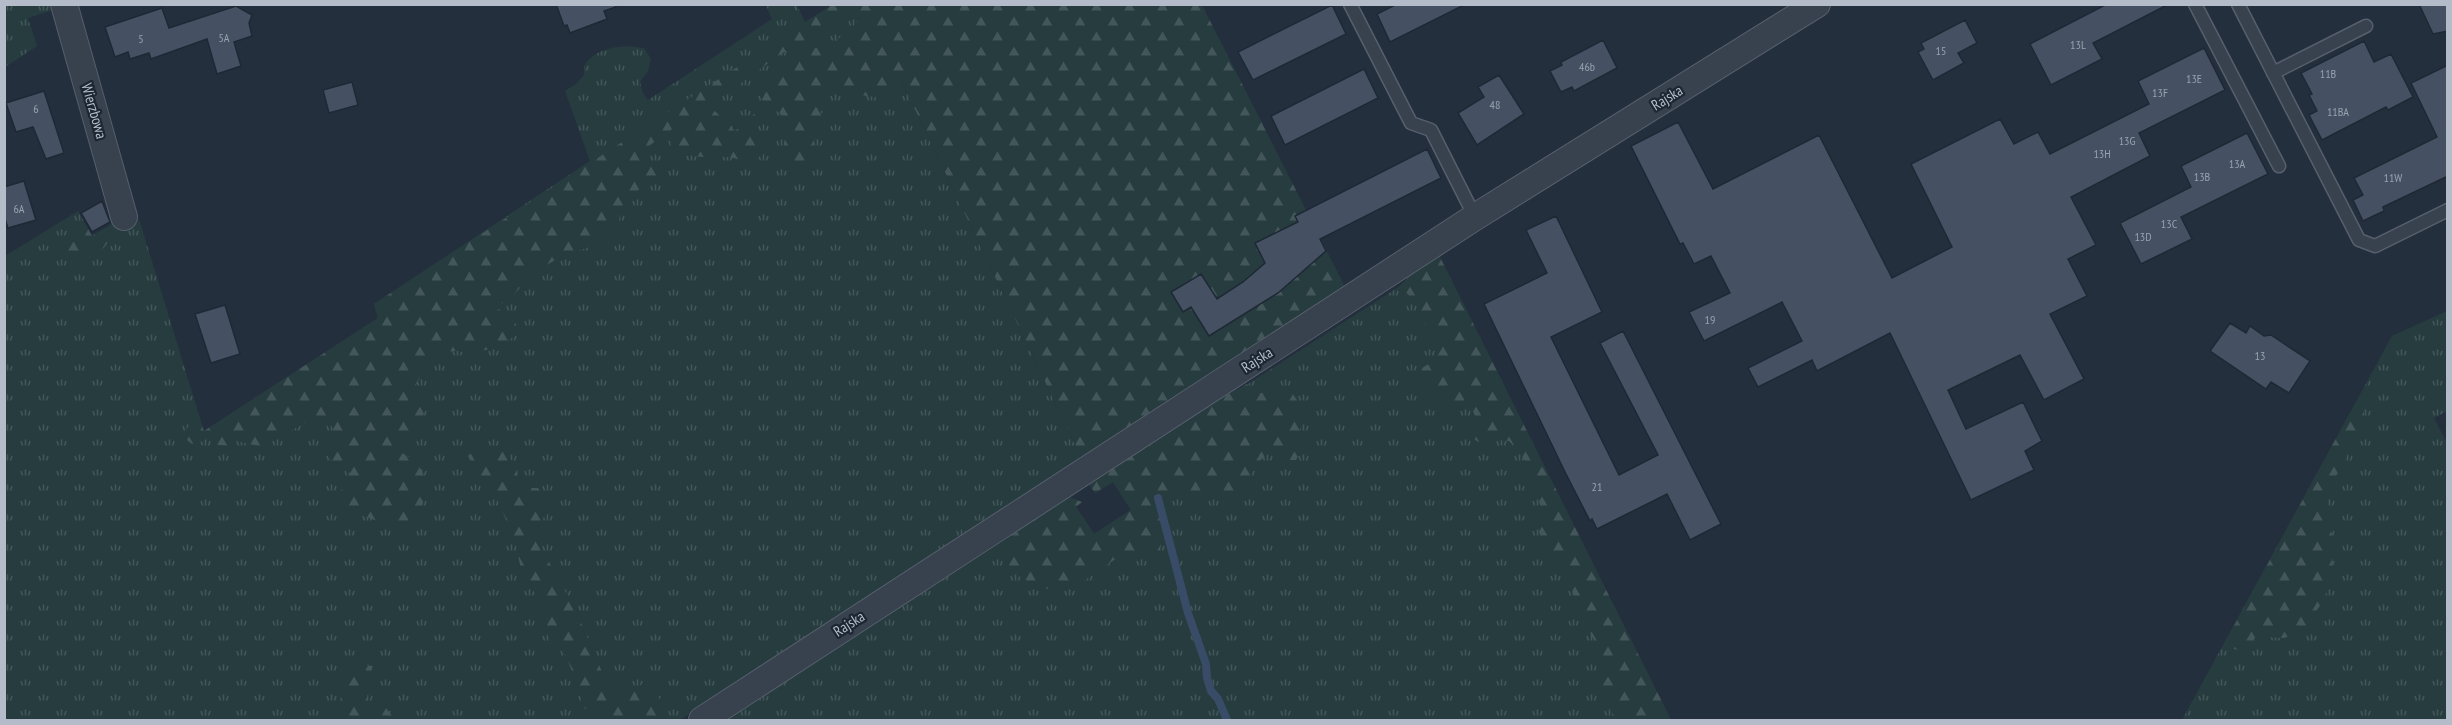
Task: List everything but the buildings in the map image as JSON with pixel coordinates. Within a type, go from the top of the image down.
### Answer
[{"type":"street","name":"Wierzbowa","points":[[64,4],[124,217]]},
{"type":"street","name":"Rajska","points":[[702,720],[1475,217],[1817,4]]},
{"type":"lane","points":[[1350,4],[1411,123],[1431,130],[1475,217]]},
{"type":"lane","points":[[2195,4],[2278,166]]},
{"type":"lane","points":[[2238,4],[2359,240],[2374,246],[2448,210]]},
{"type":"lane","points":[[2273,73],[2366,26]]},
{"type":"green space","points":[[5,5],[58,5],[59,8],[28,18],[37,46],[5,67]]},
{"type":"green space","points":[[766,5],[797,5],[805,22],[832,5],[846,5],[889,55],[1081,457],[1056,479],[680,720],[5,720],[5,256],[78,211],[92,236],[116,222],[118,228],[139,219],[204,431],[378,318],[374,304],[590,161],[565,91],[584,75],[584,67],[594,55],[610,48],[627,46],[644,48],[651,59],[648,71],[640,82],[648,100],[772,19]]},
{"type":"green space","points":[[832,5],[1202,5],[1346,289],[1081,457],[902,82],[885,98],[829,88],[817,98],[815,105],[826,119],[815,138],[814,160],[808,167],[798,171],[782,155],[785,138],[791,130],[789,121],[773,108],[757,122],[764,148],[752,163],[729,157],[690,155],[677,149],[670,144],[686,119],[646,148],[659,175],[633,194],[622,206],[619,220],[610,234],[596,245],[562,256],[533,273],[511,298],[495,307],[514,319],[519,333],[484,351],[469,354],[451,351],[437,356],[428,363],[414,388],[416,399],[424,414],[418,425],[407,432],[400,452],[417,464],[425,478],[425,495],[420,514],[404,522],[391,524],[345,510],[341,502],[340,491],[348,484],[350,473],[344,468],[334,467],[329,454],[333,428],[325,418],[315,416],[289,432],[273,432],[263,447],[232,440],[227,446],[218,445],[211,434],[203,441],[192,444],[182,436],[190,424],[200,421],[204,431],[378,318],[374,304]],"holes":[[[849,9],[859,20],[841,37],[822,48],[814,48],[802,56],[794,66],[767,79],[760,94],[763,102],[754,114],[735,131],[716,112],[706,108],[781,54],[842,18]]]},
{"type":"green space","points":[[112,224],[109,240],[101,251],[73,263],[67,258],[65,248],[76,234],[88,229],[92,236]]},
{"type":"green space","points":[[1437,251],[1671,720],[1619,720],[1612,713],[1607,703],[1607,696],[1598,683],[1595,642],[1581,617],[1564,567],[1558,557],[1543,542],[1539,532],[1541,508],[1529,468],[1509,441],[1498,440],[1485,445],[1475,440],[1470,430],[1476,418],[1471,407],[1463,402],[1450,405],[1438,398],[1434,391],[1417,384],[1412,374],[1432,362],[1438,353],[1416,303],[1400,286]]},
{"type":"green space","points":[[1442,261],[1671,720],[720,720],[1069,497],[1082,502],[1076,507],[1094,534],[1131,510],[1113,482],[1095,493],[1110,466],[1219,399],[1240,389],[1400,286],[1418,267]]},
{"type":"green space","points":[[2447,311],[2447,411],[2434,418],[2448,445],[2447,720],[2182,720],[2392,336]]},
{"type":"green space","points":[[1247,384],[1252,393],[1290,390],[1301,406],[1301,451],[1296,460],[1280,460],[1274,454],[1268,454],[1258,462],[1240,494],[1161,492],[1154,496],[1160,523],[1160,550],[1129,553],[1069,588],[1057,590],[1043,587],[1020,577],[1009,568],[1005,559],[1004,539],[1069,497],[1082,502],[1076,507],[1094,534],[1131,510],[1113,482],[1095,493],[1088,483],[1166,430]]},
{"type":"green space","points":[[2356,402],[2364,408],[2364,421],[2352,440],[2345,462],[2330,485],[2326,497],[2334,548],[2330,584],[2322,603],[2303,629],[2294,635],[2284,638],[2267,637],[2260,632],[2254,639],[2256,645],[2253,651],[2241,651],[2224,644]]},
{"type":"green space","points":[[495,446],[501,448],[517,467],[518,481],[526,488],[538,488],[543,498],[546,511],[539,527],[538,542],[577,613],[602,672],[607,678],[610,691],[631,693],[642,684],[660,699],[669,720],[600,720],[581,706],[581,694],[568,661],[561,646],[550,641],[540,603],[520,565],[516,543],[496,496],[475,479],[474,468],[468,456],[474,450]]},
{"type":"green space","points":[[363,664],[371,666],[372,671],[367,701],[386,708],[395,720],[337,720],[344,678]]},
{"type":"waterway","points":[[1158,498],[1188,613],[1206,664],[1211,691],[1218,699],[1227,720]]}]
